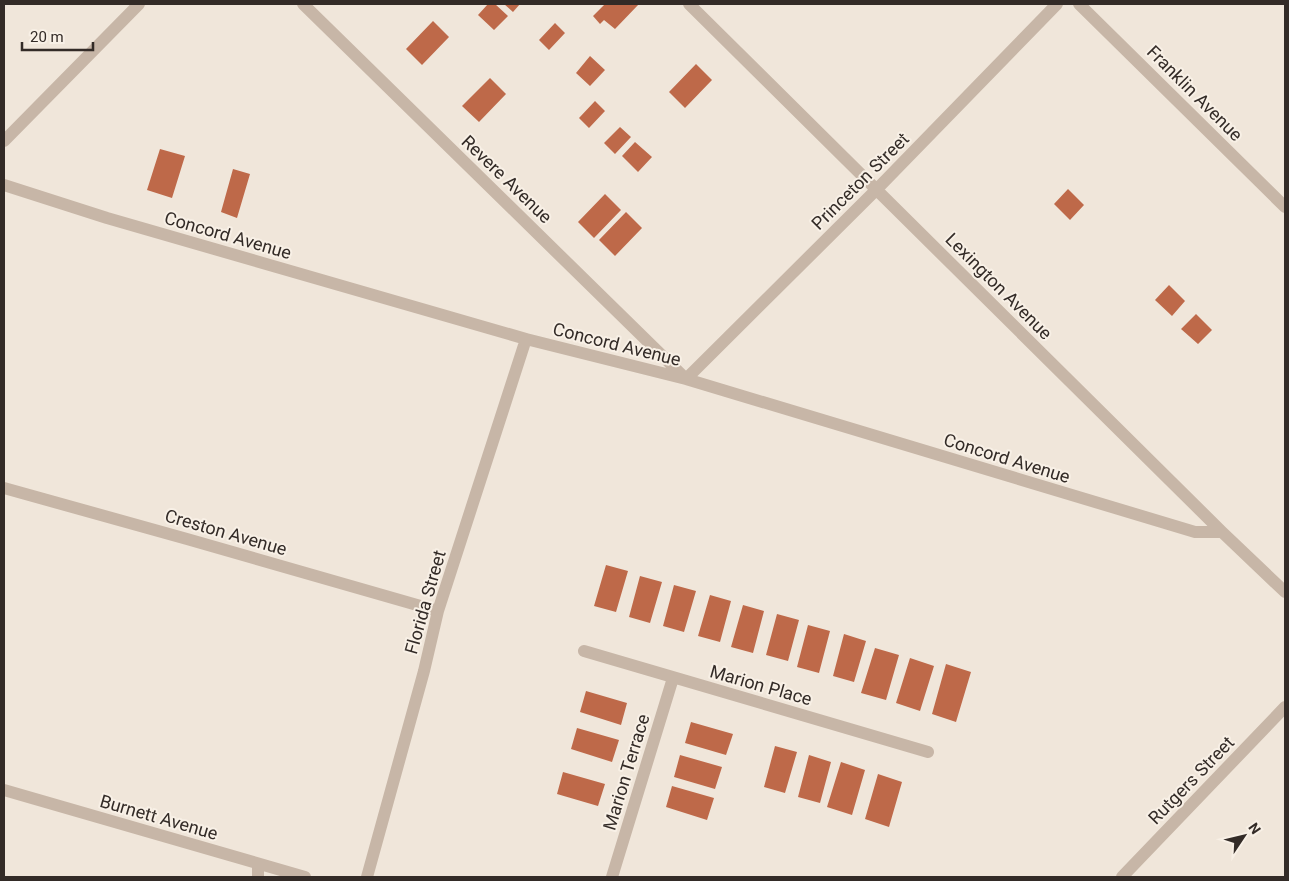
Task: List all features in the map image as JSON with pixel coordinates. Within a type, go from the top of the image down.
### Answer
[{"type":"street","points":[[4,141],[139,4]]},
{"type":"street","name":"Revere Avenue","points":[[303,4],[686,380]]},
{"type":"street","name":"Lexington Avenue","points":[[689,4],[1222,532],[1285,592]]},
{"type":"street","name":"Princeton Street","points":[[686,380],[877,189],[1057,4]]},
{"type":"street","name":"Franklin Avenue","points":[[1079,4],[1285,207]]},
{"type":"street","name":"Concord Avenue","points":[[4,185],[107,218],[526,339],[686,380],[1195,532],[1222,532]]},
{"type":"street","name":"Florida Street","points":[[367,877],[424,671],[438,611],[526,339]]},
{"type":"street","name":"Creston Avenue","points":[[4,488],[438,611]]},
{"type":"street","name":"Marion Place","points":[[584,652],[928,752]]},
{"type":"street","name":"Marion Terrace","points":[[612,877],[673,678]]},
{"type":"street","name":"Rutgers Street","points":[[1122,877],[1285,707]]},
{"type":"street","name":"Burnett Avenue","points":[[4,790],[243,859],[258,871],[305,877]]},
{"type":"building","points":[[488,4],[495,4],[508,16],[494,30],[478,15]]},
{"type":"building","points":[[504,4],[520,4],[513,12]]},
{"type":"building","points":[[605,4],[639,4],[615,29],[604,20],[600,24],[593,16]]},
{"type":"building","points":[[433,21],[449,37],[422,65],[406,49]]},
{"type":"building","points":[[555,23],[565,33],[549,50],[539,40]]},
{"type":"building","points":[[590,56],[605,70],[590,86],[576,73]]},
{"type":"building","points":[[696,64],[712,80],[685,108],[669,92]]},
{"type":"building","points":[[490,78],[506,94],[479,122],[462,106]]},
{"type":"building","points":[[595,101],[605,111],[589,128],[579,118]]},
{"type":"building","points":[[620,127],[631,137],[615,154],[604,143]]},
{"type":"building","points":[[635,142],[652,157],[638,172],[622,156]]},
{"type":"building","points":[[160,149],[185,156],[172,198],[147,190]]},
{"type":"building","points":[[233,169],[250,174],[237,218],[221,212]]},
{"type":"building","points":[[1068,189],[1084,205],[1070,220],[1054,204]]},
{"type":"building","points":[[605,194],[621,210],[594,238],[578,222]]},
{"type":"building","points":[[626,212],[642,228],[615,256],[599,240]]},
{"type":"building","points":[[1169,285],[1185,301],[1172,316],[1155,300]]},
{"type":"building","points":[[1196,314],[1212,330],[1198,344],[1181,329]]},
{"type":"building","points":[[606,565],[628,571],[616,612],[594,606]]},
{"type":"building","points":[[640,576],[662,582],[650,623],[629,617]]},
{"type":"building","points":[[674,585],[696,591],[684,632],[663,626]]},
{"type":"building","points":[[710,595],[731,601],[720,642],[698,636]]},
{"type":"building","points":[[743,605],[764,611],[753,653],[731,647]]},
{"type":"building","points":[[777,614],[799,620],[788,661],[766,655]]},
{"type":"building","points":[[808,625],[830,631],[819,673],[797,667]]},
{"type":"building","points":[[844,634],[866,641],[854,682],[833,676]]},
{"type":"building","points":[[875,648],[899,655],[886,700],[861,693]]},
{"type":"building","points":[[910,658],[934,666],[920,711],[896,703]]},
{"type":"building","points":[[946,664],[971,672],[956,722],[932,714]]},
{"type":"building","points":[[586,691],[627,703],[621,725],[580,712]]},
{"type":"building","points":[[691,722],[733,734],[726,755],[685,743]]},
{"type":"building","points":[[577,728],[619,740],[612,762],[571,749]]},
{"type":"building","points":[[775,746],[797,752],[785,793],[764,787]]},
{"type":"building","points":[[680,755],[722,767],[715,789],[674,777]]},
{"type":"building","points":[[809,755],[831,762],[820,803],[798,797]]},
{"type":"building","points":[[841,762],[865,770],[852,815],[827,807]]},
{"type":"building","points":[[563,772],[605,784],[598,806],[557,794]]},
{"type":"building","points":[[878,774],[902,782],[889,827],[865,819]]},
{"type":"building","points":[[672,786],[714,798],[707,820],[666,807]]}]
